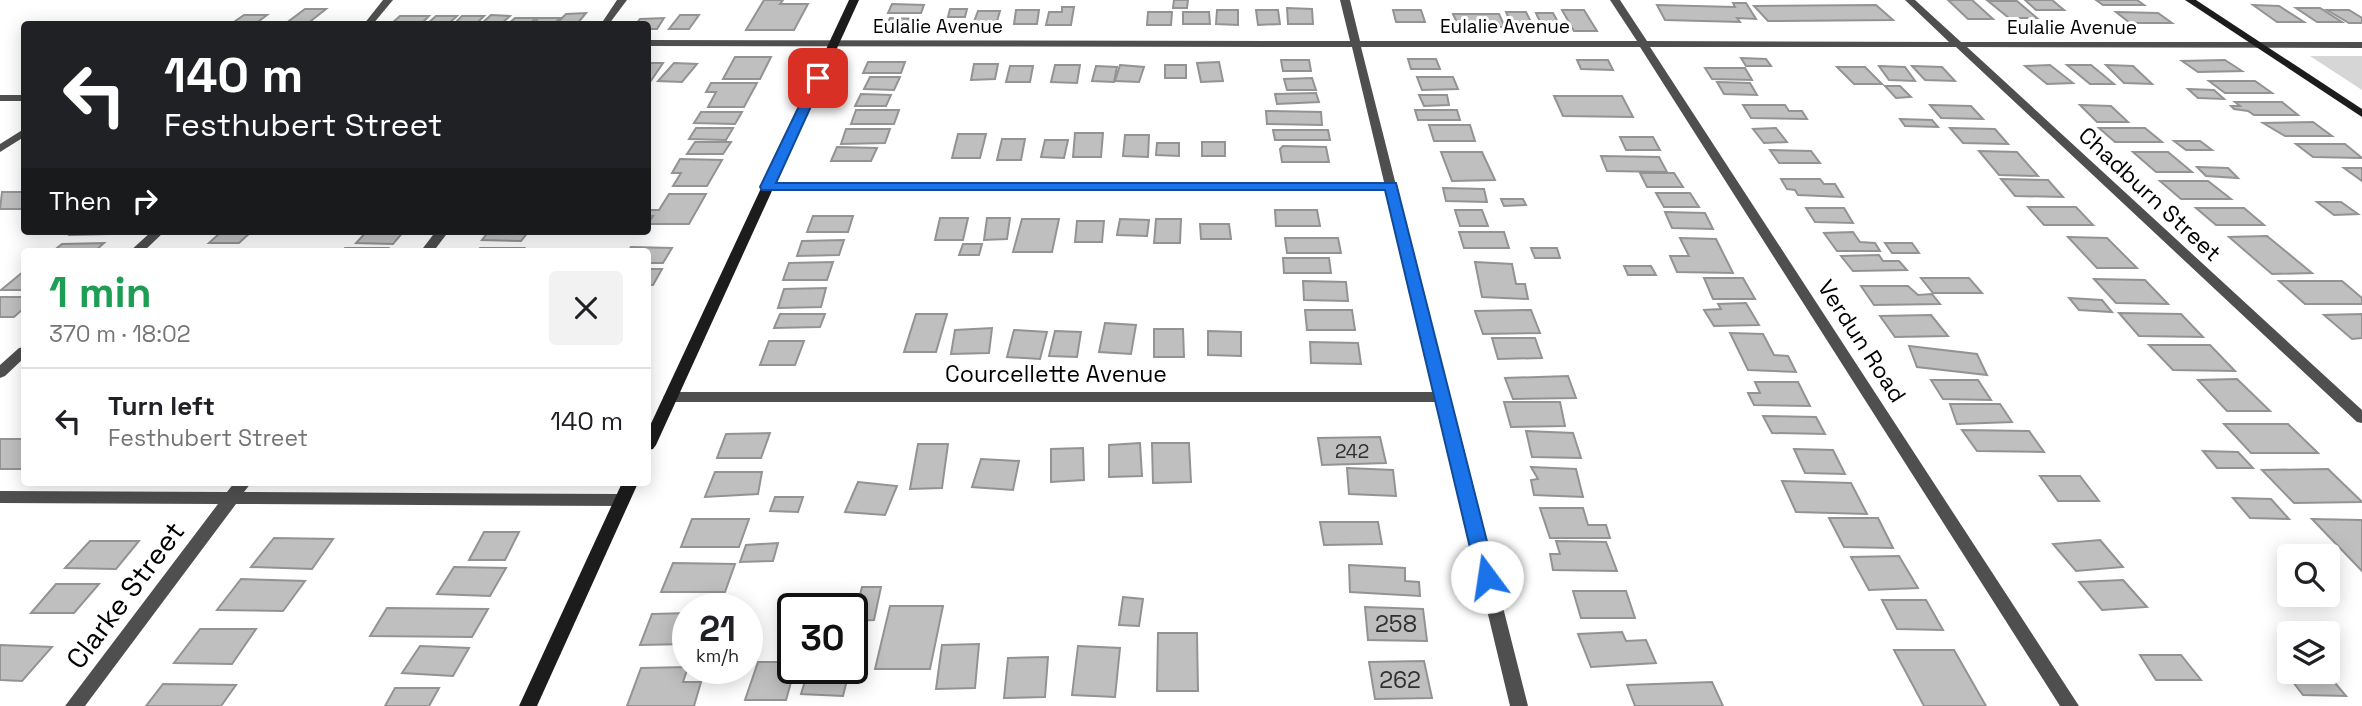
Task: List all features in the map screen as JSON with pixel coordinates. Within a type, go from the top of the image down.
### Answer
[{"type":"main road","points":[[651,438],[854,0]]},
{"type":"main road","points":[[2190,0],[2362,114]]},
{"type":"main road","points":[[528,706],[629,486]]},
{"type":"street","points":[[370,21],[388,0]]},
{"type":"street","points":[[607,21],[622,0]]},
{"type":"street","points":[[1345,0],[1519,706]]},
{"type":"street","name":"Verdun Road","points":[[1615,0],[2070,706]]},
{"type":"street","name":"Chadburn Street","points":[[1910,0],[2362,418]]},
{"type":"street","name":"Eulalie Avenue","points":[[651,43],[2362,45]]},
{"type":"street","points":[[0,98],[21,98]]},
{"type":"street","points":[[0,149],[21,134]]},
{"type":"street","points":[[767,187],[1391,186]]},
{"type":"street","points":[[140,248],[154,235]]},
{"type":"street","points":[[0,373],[21,354]]},
{"type":"street","name":"Courcellette Avenue","points":[[670,397],[1442,397]]},
{"type":"street","name":"Clarke Street","points":[[74,706],[241,486]]},
{"type":"street","points":[[0,497],[622,500]]},
{"type":"shaded area","points":[[2310,56],[2362,56],[2362,90]]},
{"type":"building","points":[[764,0],[783,0],[780,4],[808,4],[794,30],[746,30]]},
{"type":"building","points":[[1174,0],[1188,0],[1187,8],[1173,8]]},
{"type":"building","points":[[1948,0],[1972,0],[1993,19],[1968,19]]},
{"type":"building","points":[[2025,0],[2052,0],[2064,10],[2036,10]]},
{"type":"building","points":[[2096,0],[2137,0],[2144,5],[2103,5]]},
{"type":"building","points":[[1988,1],[2017,1],[2037,18],[2009,18]]},
{"type":"building","points":[[1733,3],[1746,3],[1756,19],[1737,18],[1740,22],[1665,20],[1657,5],[1735,7]]},
{"type":"building","points":[[892,4],[924,5],[921,13],[888,13]]},
{"type":"building","points":[[1876,5],[1893,20],[1768,21],[1754,6]]},
{"type":"building","points":[[2253,5],[2279,6],[2304,22],[2277,22]]},
{"type":"building","points":[[1062,7],[1074,7],[1071,25],[1046,25],[1049,12],[1062,12]]},
{"type":"building","points":[[1287,8],[1312,9],[1313,24],[1288,24]]},
{"type":"building","points":[[2296,8],[2320,8],[2342,22],[2317,22]]},
{"type":"building","points":[[305,9],[326,9],[311,21],[289,21]]},
{"type":"building","points":[[950,9],[967,9],[965,17],[948,17]]},
{"type":"building","points":[[1016,10],[1039,10],[1037,24],[1014,24]]},
{"type":"building","points":[[1217,10],[1238,10],[1238,25],[1216,24]]},
{"type":"building","points":[[1256,10],[1278,10],[1280,24],[1258,25]]},
{"type":"building","points":[[1393,10],[1421,10],[1425,22],[1396,22]]},
{"type":"building","points":[[1562,10],[1584,10],[1597,31],[1574,31]]},
{"type":"building","points":[[2327,10],[2349,10],[2362,18],[2362,23],[2349,23]]},
{"type":"building","points":[[978,11],[1000,11],[995,28],[972,27]]},
{"type":"building","points":[[1148,12],[1172,12],[1171,25],[1147,25]]},
{"type":"building","points":[[1183,12],[1209,12],[1210,24],[1183,24]]},
{"type":"building","points":[[1506,12],[1526,12],[1533,26],[1512,26]]},
{"type":"building","points":[[2116,12],[2158,13],[2172,23],[2130,23]]},
{"type":"building","points":[[586,13],[579,21],[559,21],[566,14]]},
{"type":"building","points":[[1536,13],[1553,13],[1559,24],[1541,24]]},
{"type":"building","points":[[1453,14],[1499,14],[1505,27],[1459,27]]},
{"type":"building","points":[[244,15],[267,15],[259,21],[235,21]]},
{"type":"building","points":[[491,15],[510,16],[504,21],[484,21]]},
{"type":"building","points":[[680,15],[699,15],[689,29],[669,29]]},
{"type":"building","points":[[400,16],[429,16],[424,21],[394,21]]},
{"type":"building","points":[[436,16],[457,16],[451,21],[430,21]]},
{"type":"building","points":[[462,16],[484,16],[479,21],[457,21]]},
{"type":"building","points":[[515,18],[536,18],[532,21],[512,21]]},
{"type":"building","points":[[538,18],[560,18],[557,21],[536,21]]},
{"type":"building","points":[[664,18],[657,29],[651,29],[651,21],[638,21]]},
{"type":"building","points":[[890,18],[918,19],[913,28],[885,27]]},
{"type":"building","points":[[735,57],[771,57],[760,79],[723,79]]},
{"type":"building","points":[[1741,58],[1766,59],[1771,66],[1746,66]]},
{"type":"building","points":[[1408,59],[1436,59],[1440,69],[1411,69]]},
{"type":"building","points":[[1281,60],[1309,60],[1311,71],[1283,71]]},
{"type":"building","points":[[1577,60],[1608,60],[1613,70],[1581,69]]},
{"type":"building","points":[[2225,60],[2242,71],[2198,72],[2182,61]]},
{"type":"building","points":[[868,62],[905,62],[901,73],[863,73]]},
{"type":"building","points":[[1219,62],[1223,81],[1201,82],[1197,63]]},
{"type":"building","points":[[651,63],[663,63],[651,81]]},
{"type":"building","points":[[674,63],[697,64],[682,82],[658,81]]},
{"type":"building","points":[[974,64],[998,64],[995,79],[971,80]]},
{"type":"building","points":[[1055,65],[1080,65],[1077,83],[1051,82]]},
{"type":"building","points":[[1120,65],[1144,67],[1139,82],[1115,81]]},
{"type":"building","points":[[1165,65],[1186,65],[1186,78],[1165,78]]},
{"type":"building","points":[[2050,65],[2073,83],[2047,84],[2025,66]]},
{"type":"building","points":[[2067,65],[2091,65],[2114,84],[2090,84]]},
{"type":"building","points":[[2106,65],[2133,66],[2152,84],[2124,83]]},
{"type":"building","points":[[1010,66],[1033,66],[1030,82],[1006,82]]},
{"type":"building","points":[[1096,66],[1117,67],[1114,82],[1092,81]]},
{"type":"building","points":[[1879,66],[1905,67],[1915,81],[1889,80]]},
{"type":"building","points":[[1912,66],[1942,67],[1955,81],[1925,80]]},
{"type":"building","points":[[1837,67],[1865,67],[1882,84],[1854,84]]},
{"type":"building","points":[[1705,68],[1745,68],[1752,80],[1712,79]]},
{"type":"building","points":[[870,77],[900,77],[894,90],[864,89]]},
{"type":"building","points":[[1417,77],[1453,77],[1458,89],[1422,90]]},
{"type":"building","points":[[1312,78],[1316,90],[1287,90],[1284,79]]},
{"type":"building","points":[[2209,81],[2255,81],[2272,93],[2225,93]]},
{"type":"building","points":[[1717,82],[1750,83],[1757,95],[1724,94]]},
{"type":"building","points":[[711,83],[757,83],[744,107],[708,107],[716,92],[706,92]]},
{"type":"building","points":[[1885,86],[1900,86],[1911,97],[1896,98]]},
{"type":"building","points":[[2188,89],[2214,90],[2224,99],[2198,98]]},
{"type":"building","points":[[1316,93],[1319,102],[1277,104],[1275,94]]},
{"type":"building","points":[[861,94],[891,95],[886,106],[855,106]]},
{"type":"building","points":[[1419,95],[1447,95],[1449,105],[1424,106]]},
{"type":"building","points":[[1554,96],[1622,96],[1633,117],[1563,116]]},
{"type":"building","points":[[2235,102],[2282,102],[2298,115],[2254,115],[2248,111],[2234,109],[2231,106],[2240,106]]},
{"type":"building","points":[[1743,105],[1785,105],[1789,111],[1802,111],[1807,119],[1751,118]]},
{"type":"building","points":[[1930,105],[1971,106],[1983,119],[1941,118]]},
{"type":"building","points":[[2080,105],[2111,106],[2128,122],[2097,122]]},
{"type":"building","points":[[856,110],[899,110],[894,124],[851,124]]},
{"type":"building","points":[[1415,110],[1457,110],[1460,120],[1418,120]]},
{"type":"building","points":[[1266,111],[1321,112],[1322,125],[1267,124]]},
{"type":"building","points":[[701,112],[742,112],[735,124],[694,123]]},
{"type":"building","points":[[1900,119],[1932,120],[1938,127],[1905,126]]},
{"type":"building","points":[[2313,122],[2332,136],[2285,136],[2263,123]]},
{"type":"building","points":[[1429,125],[1470,125],[1475,141],[1434,141]]},
{"type":"building","points":[[696,128],[733,128],[726,140],[689,139]]},
{"type":"building","points":[[1776,128],[1787,142],[1764,143],[1753,129]]},
{"type":"building","points":[[1950,128],[1995,129],[2008,144],[1963,143]]},
{"type":"building","points":[[2099,128],[2145,128],[2162,142],[2115,142]]},
{"type":"building","points":[[846,129],[890,129],[885,143],[841,144]]},
{"type":"building","points":[[1273,130],[1328,130],[1330,140],[1275,140]]},
{"type":"building","points":[[1075,133],[1103,133],[1101,157],[1073,157]]},
{"type":"building","points":[[958,134],[986,134],[980,158],[952,158]]},
{"type":"building","points":[[1125,135],[1149,135],[1148,157],[1123,156]]},
{"type":"building","points":[[1620,137],[1653,137],[1660,150],[1626,150]]},
{"type":"building","points":[[1002,139],[1025,139],[1021,160],[997,160]]},
{"type":"building","points":[[1045,140],[1068,140],[1064,158],[1041,157]]},
{"type":"building","points":[[2174,141],[2200,141],[2212,150],[2186,150]]},
{"type":"building","points":[[695,142],[731,142],[723,154],[687,154]]},
{"type":"building","points":[[1202,142],[1225,142],[1225,156],[1202,156]]},
{"type":"building","points":[[1157,143],[1179,143],[1179,156],[1156,155]]},
{"type":"building","points":[[2296,144],[2345,144],[2362,158],[2313,157]]},
{"type":"building","points":[[1283,146],[1326,147],[1329,162],[1282,162],[1280,149]]},
{"type":"building","points":[[837,147],[877,148],[871,161],[831,161]]},
{"type":"building","points":[[1770,150],[1811,151],[1820,163],[1779,163]]},
{"type":"building","points":[[1979,151],[2017,152],[2038,176],[1999,175]]},
{"type":"building","points":[[1441,152],[1482,152],[1495,180],[1452,181]]},
{"type":"building","points":[[2133,152],[2168,152],[2192,172],[2156,172]]},
{"type":"building","points":[[1601,156],[1659,157],[1667,172],[1607,171]]},
{"type":"building","points":[[680,159],[722,160],[707,186],[673,186],[681,173],[672,173]]},
{"type":"building","points":[[2197,167],[2228,168],[2238,178],[2206,176]]},
{"type":"building","points":[[2344,168],[2362,168],[2362,181]]},
{"type":"building","points":[[1640,173],[1674,173],[1683,187],[1647,187]]},
{"type":"building","points":[[1781,179],[1820,179],[1824,184],[1835,184],[1843,197],[1798,195],[1795,190],[1787,189]]},
{"type":"building","points":[[2001,179],[2048,180],[2063,197],[2015,196]]},
{"type":"building","points":[[2160,181],[2208,181],[2231,199],[2181,199]]},
{"type":"building","points":[[1443,188],[1484,189],[1487,202],[1446,201]]},
{"type":"building","points":[[2,192],[21,192],[21,209],[0,209]]},
{"type":"building","points":[[1656,193],[1690,193],[1699,207],[1664,207]]},
{"type":"building","points":[[669,194],[706,194],[689,224],[651,224],[651,210],[659,210]]},
{"type":"building","points":[[1501,199],[1523,199],[1526,205],[1504,206]]},
{"type":"building","points":[[2317,202],[2341,202],[2358,214],[2334,215]]},
{"type":"building","points":[[2028,207],[2076,207],[2093,225],[2044,225]]},
{"type":"building","points":[[1806,208],[1844,208],[1853,223],[1815,222]]},
{"type":"building","points":[[2196,208],[2244,208],[2264,225],[2216,225]]},
{"type":"building","points":[[1275,210],[1317,210],[1320,226],[1276,226]]},
{"type":"building","points":[[1455,210],[1482,210],[1488,226],[1460,226]]},
{"type":"building","points":[[1665,212],[1705,213],[1713,229],[1672,228]]},
{"type":"building","points":[[813,216],[853,216],[848,232],[807,232]]},
{"type":"building","points":[[940,218],[968,218],[963,240],[935,240]]},
{"type":"building","points":[[987,218],[1010,218],[1007,239],[984,240]]},
{"type":"building","points":[[1022,219],[1059,219],[1052,252],[1013,252]]},
{"type":"building","points":[[1120,219],[1149,220],[1147,236],[1117,235]]},
{"type":"building","points":[[1156,219],[1181,219],[1180,243],[1154,243]]},
{"type":"building","points":[[1077,221],[1104,221],[1102,242],[1075,242]]},
{"type":"building","points":[[1200,224],[1229,224],[1231,239],[1201,239]]},
{"type":"building","points":[[1459,232],[1504,232],[1509,248],[1464,248]]},
{"type":"building","points":[[1853,232],[1860,242],[1875,243],[1880,251],[1837,251],[1824,233]]},
{"type":"building","points":[[218,235],[248,235],[239,243],[209,243]]},
{"type":"building","points":[[363,235],[401,235],[393,244],[356,243]]},
{"type":"building","points":[[486,235],[526,235],[521,241],[482,240]]},
{"type":"building","points":[[2267,236],[2312,273],[2272,274],[2229,237]]},
{"type":"building","points":[[2068,237],[2107,238],[2137,268],[2097,268]]},
{"type":"building","points":[[1285,238],[1338,238],[1341,253],[1287,253]]},
{"type":"building","points":[[1680,238],[1716,239],[1733,273],[1677,272],[1670,256],[1689,256]]},
{"type":"building","points":[[844,240],[839,255],[797,256],[802,241]]},
{"type":"building","points":[[104,243],[98,248],[57,248],[62,244]]},
{"type":"building","points":[[1885,243],[1912,243],[1919,253],[1892,253]]},
{"type":"building","points":[[963,244],[982,244],[979,255],[959,255]]},
{"type":"building","points":[[631,247],[672,248],[663,263],[651,263],[651,248]]},
{"type":"building","points":[[1531,248],[1557,248],[1560,258],[1535,258]]},
{"type":"building","points":[[1879,255],[1883,261],[1899,261],[1907,270],[1853,271],[1841,256]]},
{"type":"building","points":[[1283,258],[1329,258],[1331,273],[1284,273]]},
{"type":"building","points":[[833,262],[827,280],[783,280],[789,263]]},
{"type":"building","points":[[1475,262],[1512,264],[1516,284],[1525,284],[1528,299],[1482,297]]},
{"type":"building","points":[[1624,266],[1651,266],[1656,275],[1628,275]]},
{"type":"building","points":[[651,269],[662,269],[653,285]]},
{"type":"building","points":[[21,273],[21,290],[1,290]]},
{"type":"building","points":[[1704,278],[1743,278],[1755,299],[1713,299]]},
{"type":"building","points":[[1921,278],[1969,278],[1982,293],[1933,293]]},
{"type":"building","points":[[2094,279],[2145,280],[2168,304],[2116,303]]},
{"type":"building","points":[[1303,281],[1346,282],[1348,301],[1304,300]]},
{"type":"building","points":[[2279,281],[2342,281],[2362,298],[2362,304],[2305,304]]},
{"type":"building","points":[[1861,286],[1908,286],[1918,295],[1932,294],[1940,304],[1874,305]]},
{"type":"building","points":[[826,288],[821,307],[778,308],[784,289]]},
{"type":"building","points":[[0,297],[21,297],[21,311],[14,317],[0,317]]},
{"type":"building","points":[[2069,298],[2102,300],[2112,312],[2079,310]]},
{"type":"building","points":[[1746,303],[1759,325],[1714,326],[1704,310],[1721,309],[1718,304]]},
{"type":"building","points":[[1305,310],[1352,310],[1355,330],[1307,330]]},
{"type":"building","points":[[1531,310],[1540,333],[1483,334],[1475,311]]},
{"type":"building","points":[[2119,313],[2181,314],[2203,337],[2139,336]]},
{"type":"building","points":[[780,314],[825,314],[820,327],[774,328]]},
{"type":"building","points":[[916,314],[947,314],[936,352],[904,352]]},
{"type":"building","points":[[2362,314],[2362,338],[2352,339],[2324,315]]},
{"type":"building","points":[[1931,315],[1948,336],[1895,337],[1880,316]]},
{"type":"building","points":[[1105,323],[1136,325],[1131,354],[1099,352]]},
{"type":"building","points":[[992,328],[989,353],[951,354],[955,330]]},
{"type":"building","points":[[1154,329],[1183,329],[1184,357],[1154,357]]},
{"type":"building","points":[[1014,330],[1047,332],[1040,359],[1007,357]]},
{"type":"building","points":[[1055,331],[1081,332],[1077,357],[1049,356]]},
{"type":"building","points":[[1208,331],[1241,332],[1241,356],[1208,355]]},
{"type":"building","points":[[1730,333],[1763,334],[1774,355],[1788,356],[1796,372],[1748,370]]},
{"type":"building","points":[[1492,338],[1535,338],[1542,358],[1498,359]]},
{"type":"building","points":[[769,341],[804,341],[795,365],[760,365]]},
{"type":"building","points":[[1310,342],[1358,343],[1361,364],[1311,363]]},
{"type":"building","points":[[2149,345],[2210,345],[2235,371],[2173,370]]},
{"type":"building","points":[[1909,346],[1977,354],[1987,375],[1917,367]]},
{"type":"building","points":[[1568,376],[1576,398],[1513,399],[1505,378]]},
{"type":"building","points":[[2237,379],[2270,411],[2227,411],[2198,380]]},
{"type":"building","points":[[1931,380],[1978,380],[1991,400],[1943,399]]},
{"type":"building","points":[[1755,382],[1798,382],[1810,406],[1754,405],[1748,393],[1760,393]]},
{"type":"building","points":[[1504,402],[1560,402],[1565,426],[1511,427]]},
{"type":"building","points":[[1950,404],[2000,404],[2012,422],[1957,424]]},
{"type":"building","points":[[1763,416],[1816,417],[1825,434],[1772,433]]},
{"type":"building","points":[[2224,424],[2288,424],[2318,453],[2251,453]]},
{"type":"building","points":[[1962,430],[2029,431],[2044,452],[1977,451]]},
{"type":"building","points":[[1526,431],[1573,433],[1581,458],[1532,457]]},
{"type":"building","points":[[770,433],[761,458],[717,458],[726,434]]},
{"type":"building","points":[[1380,437],[1386,463],[1322,465],[1318,438]]},
{"type":"building","points":[[0,439],[21,439],[21,469],[0,469]]},
{"type":"building","points":[[1140,443],[1142,476],[1109,477],[1109,445]]},
{"type":"building","points":[[1152,443],[1189,443],[1191,482],[1153,483]]},
{"type":"building","points":[[918,444],[948,444],[942,488],[910,489]]},
{"type":"building","points":[[1083,448],[1084,480],[1051,482],[1051,449]]},
{"type":"building","points":[[1794,449],[1833,450],[1845,474],[1805,473]]},
{"type":"building","points":[[2203,451],[2238,452],[2253,468],[2217,468]]},
{"type":"building","points":[[981,459],[1019,461],[1013,490],[972,487]]},
{"type":"building","points":[[1531,467],[1576,469],[1583,497],[1534,495],[1531,480],[1538,479]]},
{"type":"building","points":[[1347,468],[1393,470],[1396,496],[1349,494]]},
{"type":"building","points":[[2328,469],[2362,502],[2294,503],[2262,470]]},
{"type":"building","points":[[715,472],[762,472],[758,494],[705,497]]},
{"type":"building","points":[[2040,476],[2080,476],[2099,501],[2058,501]]},
{"type":"building","points":[[1782,481],[1851,483],[1867,514],[1796,512]]},
{"type":"building","points":[[858,482],[897,486],[885,515],[845,512]]},
{"type":"building","points":[[775,497],[803,497],[798,512],[770,511]]},
{"type":"building","points":[[2233,498],[2271,499],[2289,519],[2250,518]]},
{"type":"building","points":[[1540,508],[1583,508],[1588,525],[1606,525],[1610,538],[1550,538]]},
{"type":"building","points":[[1829,518],[1878,518],[1893,548],[1844,547]]},
{"type":"building","points":[[692,519],[749,519],[739,547],[681,547]]},
{"type":"building","points":[[2312,519],[2362,520],[2362,571],[2340,548],[2340,544],[2336,544]]},
{"type":"building","points":[[1320,522],[1378,522],[1382,544],[1324,545]]},
{"type":"building","points":[[484,532],[519,532],[505,560],[469,560]]},
{"type":"building","points":[[274,538],[333,539],[312,569],[251,567]]},
{"type":"building","points":[[2100,540],[2123,567],[2076,571],[2053,544]]},
{"type":"building","points":[[90,541],[139,541],[116,569],[65,568]]},
{"type":"building","points":[[1556,541],[1606,542],[1617,571],[1553,570],[1550,554],[1560,554]]},
{"type":"building","points":[[778,543],[773,561],[740,562],[746,545]]},
{"type":"building","points":[[1899,556],[1918,588],[1869,590],[1851,557]]},
{"type":"building","points":[[673,563],[735,564],[725,592],[661,592]]},
{"type":"building","points":[[1349,565],[1405,568],[1405,581],[1419,582],[1420,596],[1350,592]]},
{"type":"building","points":[[454,567],[506,568],[490,596],[437,594]]},
{"type":"building","points":[[241,579],[305,581],[283,611],[217,610]]},
{"type":"building","points":[[2123,580],[2147,607],[2102,610],[2079,582]]},
{"type":"building","points":[[56,584],[99,584],[74,613],[31,613]]},
{"type":"building","points":[[862,587],[881,587],[874,620],[868,620],[868,593],[860,593]]},
{"type":"building","points":[[1573,591],[1626,591],[1635,618],[1581,618]]},
{"type":"building","points":[[1123,597],[1143,599],[1139,626],[1119,625]]},
{"type":"building","points":[[1882,600],[1926,600],[1943,630],[1897,629]]},
{"type":"building","points":[[890,606],[943,606],[930,669],[875,669]]},
{"type":"building","points":[[1365,607],[1423,609],[1427,641],[1368,640]]},
{"type":"building","points":[[387,608],[488,609],[472,637],[370,636]]},
{"type":"building","points":[[672,613],[672,644],[640,645],[652,614]]},
{"type":"building","points":[[200,629],[256,629],[232,664],[174,663]]},
{"type":"building","points":[[1622,632],[1626,641],[1646,640],[1656,663],[1591,667],[1578,634]]},
{"type":"building","points":[[1158,633],[1197,633],[1198,691],[1157,691]]},
{"type":"building","points":[[979,644],[975,688],[936,689],[942,645]]},
{"type":"building","points":[[0,645],[52,647],[22,681],[0,680]]},
{"type":"building","points":[[420,646],[469,648],[453,676],[402,673]]},
{"type":"building","points":[[1078,646],[1120,648],[1115,697],[1072,695]]},
{"type":"building","points":[[1894,650],[1954,650],[1986,706],[1924,706]]},
{"type":"building","points":[[2140,655],[2181,655],[2201,680],[2156,680]]},
{"type":"building","points":[[1048,657],[1045,697],[1004,698],[1008,658]]},
{"type":"building","points":[[1424,661],[1432,698],[1375,699],[1369,662]]},
{"type":"building","points":[[763,662],[777,662],[777,684],[790,684],[786,700],[745,700],[750,684],[763,684]]},
{"type":"building","points":[[672,667],[672,684],[700,684],[694,706],[627,706],[641,668]]},
{"type":"building","points":[[1712,682],[1723,706],[1635,706],[1627,685]]},
{"type":"building","points":[[163,684],[236,685],[221,706],[146,706]]},
{"type":"building","points":[[804,684],[846,684],[843,696],[801,694]]},
{"type":"building","points":[[2295,684],[2336,684],[2346,696],[2303,695]]},
{"type":"building","points":[[395,688],[439,688],[429,706],[385,706]]},
{"type":"route","points":[[818,78],[767,187],[1391,186],[1487,577]]}]
